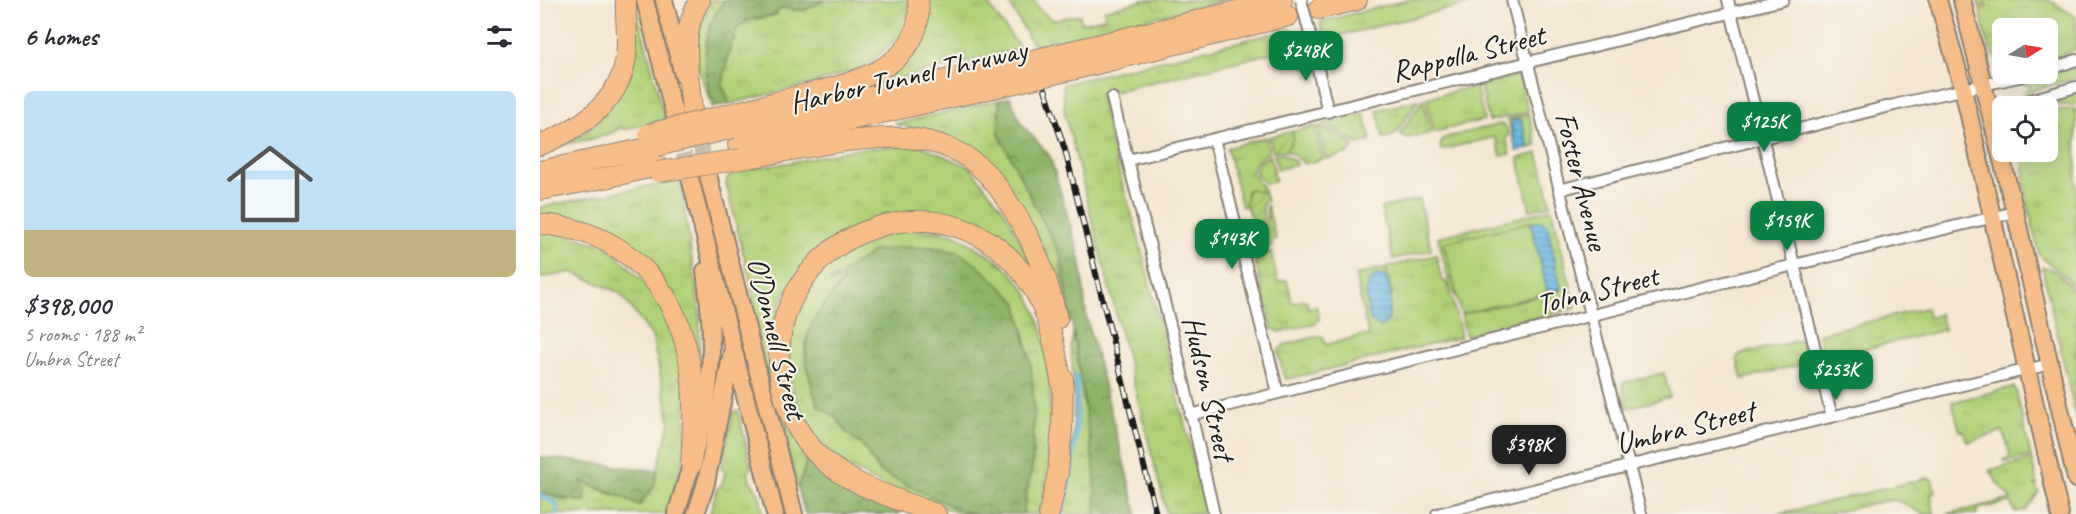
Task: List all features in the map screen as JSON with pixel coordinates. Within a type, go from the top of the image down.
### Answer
[{"type":"highway","points":[[540,145],[557,139],[588,120],[603,106],[615,89],[624,72],[627,54],[626,0]]},
{"type":"highway","points":[[686,114],[688,32],[700,0]]},
{"type":"highway","points":[[540,190],[604,178],[654,155],[735,137],[842,85],[885,67],[902,53],[914,35],[918,16],[918,0]]},
{"type":"highway","points":[[1320,9],[1357,0]]},
{"type":"highway","name":"Harbor Tunnel Thruway","points":[[735,137],[989,80],[1285,8]]},
{"type":"highway","points":[[540,169],[654,155],[735,137],[920,140],[938,144],[963,155],[983,170],[1005,197],[1026,232],[1043,268],[1052,297],[1064,373],[1058,472],[1048,514]]},
{"type":"highway","points":[[936,514],[870,489],[841,473],[822,459],[802,435],[787,406],[781,386],[779,362],[779,342],[784,321],[798,286],[826,255],[856,234],[890,223],[908,221],[939,223],[975,234],[1001,251],[1019,269],[1034,290],[1047,318],[1063,390]]},
{"type":"highway","points":[[540,224],[591,233],[626,252],[652,279],[668,302],[682,334],[690,365],[694,405],[691,465]]},
{"type":"main road","points":[[645,0],[686,114]]},
{"type":"main road","points":[[664,0],[674,40],[686,114]]},
{"type":"main road","points":[[673,0],[674,40]]},
{"type":"main road","points":[[1938,0],[1957,90],[1969,115],[2060,514]]},
{"type":"main road","points":[[1962,0],[1984,84],[1992,100]]},
{"type":"main road","points":[[2006,162],[2015,212],[2076,479]]},
{"type":"main road","name":"O'Donnell Street","points":[[708,175],[794,514]]},
{"type":"main road","name":"O'Donnell Street","points":[[690,178],[775,514]]},
{"type":"main road","points":[[676,514],[704,413],[710,367],[710,314],[699,211]]},
{"type":"main road","points":[[696,514],[711,462],[741,304]]},
{"type":"street","points":[[1301,0],[1328,112]]},
{"type":"street","name":"Foster Avenue","points":[[1512,0],[1641,514]]},
{"type":"street","points":[[1728,0],[1832,417]]},
{"type":"street","name":"Rappolla Street","points":[[1128,160],[1784,0]]},
{"type":"street","points":[[2058,66],[2076,60]]},
{"type":"street","points":[[1559,190],[1992,82]]},
{"type":"street","points":[[2044,96],[2076,87]]},
{"type":"street","name":"Hudson Street","points":[[1112,98],[1177,352],[1214,514]]},
{"type":"street","points":[[1969,115],[1992,111]]},
{"type":"street","points":[[1214,139],[1278,393]]},
{"type":"street","name":"Tolna Street","points":[[1190,415],[2015,212]]},
{"type":"street","name":"Umbra Street","points":[[1437,514],[1629,465],[2050,364]]},
{"type":"green space","points":[[710,0],[725,0],[711,24],[706,47],[710,99],[700,74],[696,52],[699,29]]},
{"type":"green space","points":[[725,0],[825,0],[805,10],[780,9],[775,15],[746,21],[737,29],[729,52],[722,86],[727,95],[728,104],[712,107],[707,79],[707,38],[717,12]]},
{"type":"green space","points":[[825,0],[908,0],[907,23],[902,37],[897,37],[866,66],[812,84],[728,104],[727,95],[722,86],[729,52],[737,29],[746,21],[775,15],[780,9],[805,10]]},
{"type":"green space","points":[[923,0],[985,0],[1021,49],[816,98],[884,76]]},
{"type":"green space","points":[[1007,0],[1033,0],[1039,9],[1052,20],[1080,15],[1081,23],[1105,18],[1104,10],[1144,0],[1228,0],[1034,46]]},
{"type":"green space","points":[[1408,0],[1485,0],[1325,39],[1320,22]]},
{"type":"green space","points":[[1977,0],[2049,0],[2076,17],[2076,49],[2058,57],[2058,18],[1992,18],[1992,52],[1986,38],[1980,8],[1986,7],[1986,4],[1979,6]]},
{"type":"green space","points":[[633,10],[637,10],[665,119],[627,129],[619,128],[601,137],[563,145],[578,138],[598,122]]},
{"type":"green space","points":[[1291,29],[1296,47],[1100,95],[1117,166],[1137,232],[1207,514],[1167,514],[1064,110],[1063,84]]},
{"type":"green space","points":[[2076,67],[2076,77],[2058,83],[2058,72]]},
{"type":"green space","points":[[1519,75],[1528,112],[1489,121],[1480,85]]},
{"type":"green space","points":[[2056,84],[2024,93],[2031,85],[2024,85]]},
{"type":"green space","points":[[1476,86],[1484,120],[1434,132],[1426,98]]},
{"type":"green space","points":[[2076,93],[2076,105],[2058,105],[2058,98]]},
{"type":"green space","points":[[1010,97],[1021,123],[1050,156],[1081,262],[1086,315],[1137,514],[1096,514],[1095,474],[1062,259],[999,134],[999,100]]},
{"type":"green space","points":[[1423,99],[1431,133],[1408,138],[1400,134]]},
{"type":"green space","points":[[999,100],[999,134],[1062,259],[1060,261],[1070,322],[1068,322],[1050,262],[1040,240],[988,162],[972,149],[948,137],[895,124]]},
{"type":"green space","points":[[1418,100],[1395,135],[1383,138],[1377,110]]},
{"type":"green space","points":[[2076,109],[2076,289],[2066,277],[2039,255],[2026,197],[2024,162],[2058,162],[2058,110]]},
{"type":"green space","points":[[1364,114],[1371,141],[1359,144],[1323,124]]},
{"type":"green space","points":[[1529,114],[1537,146],[1529,148],[1520,119],[1512,121],[1514,142],[1508,119]]},
{"type":"green space","points":[[1500,124],[1507,128],[1509,136],[1506,137],[1510,154],[1501,156],[1495,137],[1441,150],[1440,145],[1444,138]]},
{"type":"green space","points":[[1318,125],[1354,145],[1349,153],[1326,159]]},
{"type":"green space","points":[[1315,126],[1323,159],[1304,164],[1286,151],[1293,138],[1293,131]]},
{"type":"green space","points":[[1293,131],[1293,138],[1286,151],[1273,151],[1269,137]]},
{"type":"green space","points":[[1266,137],[1269,152],[1255,163],[1253,171],[1264,192],[1247,190],[1246,206],[1242,207],[1227,148]]},
{"type":"green space","points":[[919,145],[970,167],[1006,213],[1043,287],[983,231],[862,224],[823,246],[807,261],[784,295],[775,321],[770,353],[773,394],[756,331],[752,289],[726,184],[727,179],[735,171],[856,149]]},
{"type":"green space","points":[[1538,153],[1551,205],[1530,210],[1518,158]]},
{"type":"green space","points":[[1274,154],[1283,154],[1295,161],[1296,165],[1278,169]]},
{"type":"green space","points":[[1270,155],[1274,170],[1272,174],[1276,180],[1266,184],[1257,176],[1256,169],[1261,161]]},
{"type":"green space","points":[[680,180],[700,312],[699,368],[696,367],[692,336],[685,318],[669,290],[644,257],[615,235],[599,228],[581,222],[540,215],[540,207]]},
{"type":"green space","points":[[1249,189],[1264,192],[1267,201],[1263,202],[1263,248],[1246,206]]},
{"type":"green space","points":[[1419,199],[1431,250],[1393,259],[1381,208]]},
{"type":"green space","points":[[1267,204],[1276,239],[1271,241],[1272,246],[1265,248]]},
{"type":"green space","points":[[1552,209],[1576,308],[1466,336],[1461,314],[1558,292],[1535,221],[1444,243],[1457,297],[1451,291],[1438,237]]},
{"type":"green space","points":[[1530,222],[1548,293],[1461,314],[1444,243]]},
{"type":"green space","points":[[540,228],[607,246],[657,294],[685,360],[686,450],[666,514],[540,514],[540,493],[566,500],[579,480],[623,497],[652,489],[670,422],[652,336],[620,293],[572,272],[540,278]]},
{"type":"green space","points":[[897,229],[939,232],[958,236],[991,256],[1017,279],[1027,293],[1037,315],[1044,341],[1050,401],[1048,462],[1039,514],[1023,514],[1033,460],[1031,365],[1017,302],[977,265],[874,252],[831,281],[844,279],[815,319],[805,347],[807,368],[818,406],[835,416],[847,433],[863,446],[879,471],[959,510],[974,514],[960,514],[868,479],[866,475],[845,465],[827,450],[812,432],[801,412],[793,390],[789,367],[790,344],[800,298],[820,272],[842,251]]},
{"type":"green space","points":[[901,247],[931,247],[958,252],[977,265],[1017,302],[1031,365],[1034,403],[1033,460],[1023,514],[974,514],[959,510],[888,476],[879,471],[863,446],[847,433],[835,416],[818,406],[808,373],[806,351],[815,318],[844,280],[829,282],[874,251]]},
{"type":"green space","points":[[1271,252],[1278,282],[1287,280],[1292,303],[1306,300],[1308,308],[1316,306],[1319,319],[1316,323],[1280,332],[1272,329],[1254,257]]},
{"type":"green space","points":[[1436,255],[1442,281],[1446,281],[1452,298],[1461,337],[1288,379],[1284,378],[1278,351],[1284,345],[1319,336],[1323,337],[1326,345],[1363,335],[1369,337],[1355,275],[1384,268],[1386,277],[1378,275],[1369,293],[1368,308],[1369,314],[1389,315],[1389,301],[1392,295],[1386,267]]},
{"type":"green space","points":[[2042,267],[2057,273],[2076,295],[2076,417]]},
{"type":"green space","points":[[1926,308],[1928,318],[1940,314],[1944,330],[1824,359],[1818,334]]},
{"type":"green space","points":[[1073,334],[1095,474],[1096,514],[1058,514],[1073,437],[1074,395],[1071,347]]},
{"type":"green space","points":[[1801,340],[1807,363],[1742,379],[1737,358],[1740,354]]},
{"type":"green space","points":[[1664,373],[1670,397],[1627,408],[1622,383]]},
{"type":"green space","points":[[2013,387],[2016,390],[2031,457],[2005,462],[2004,460],[2009,458],[2010,454],[2003,431],[1967,442],[1964,431],[1960,431],[1952,402]]},
{"type":"green space","points":[[774,400],[782,417],[808,456],[798,489]]},
{"type":"green space","points":[[738,411],[751,466],[749,479],[759,494],[763,514],[710,514],[717,488],[722,485],[725,472],[721,468],[733,412]]},
{"type":"green space","points":[[808,456],[896,506],[899,514],[805,514],[798,489]]},
{"type":"green space","points":[[540,457],[658,471],[653,488],[639,506],[581,481],[586,491],[585,502],[540,493]]},
{"type":"green space","points":[[2032,460],[2037,485],[2035,485],[2039,492],[2026,510],[2014,512],[2011,502],[1977,509],[1977,514],[1947,514],[2011,499],[1990,470]]},
{"type":"green space","points":[[1928,478],[1932,479],[1935,492],[1931,493],[1934,514],[1923,514],[1899,501],[1888,500],[1827,514],[1777,514]]},
{"type":"water","points":[[1521,119],[1529,148],[1516,151],[1511,124],[1513,120]]},
{"type":"water","points":[[1539,221],[1547,224],[1561,289],[1548,294],[1531,224]]},
{"type":"water","points":[[1378,275],[1387,278],[1391,295],[1388,321],[1380,327],[1371,321],[1366,294],[1369,282]]},
{"type":"waterway","points":[[1063,514],[1071,479],[1075,445],[1076,375]]},
{"type":"waterway","points":[[540,495],[556,503],[558,514]]},
{"type":"tunnel","points":[[695,124],[708,175]]},
{"type":"tunnel","points":[[678,130],[690,178]]},
{"type":"railway","points":[[1045,89],[1065,150],[1156,514]]}]
